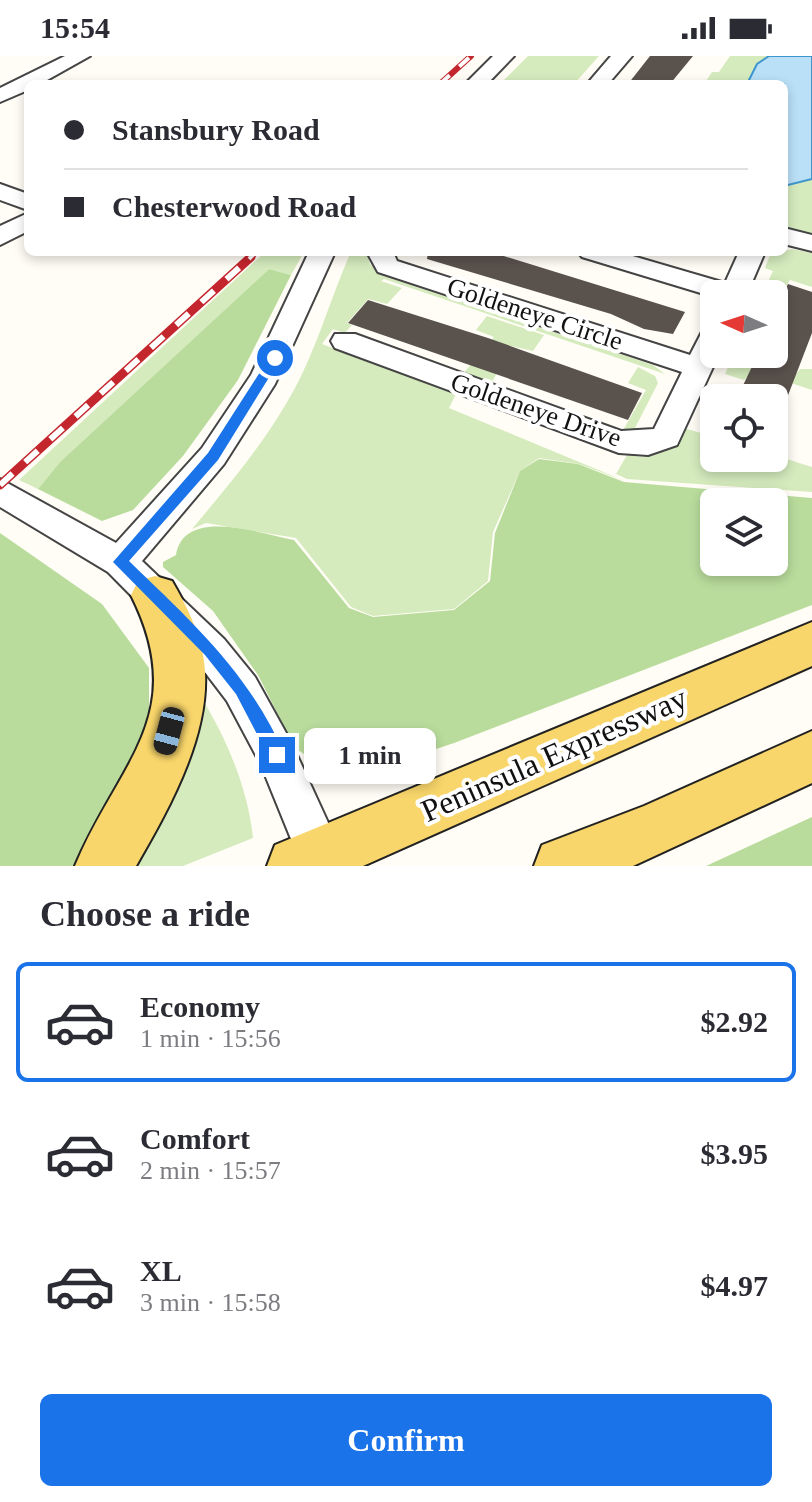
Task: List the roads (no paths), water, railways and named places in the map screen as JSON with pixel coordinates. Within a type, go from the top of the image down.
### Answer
[{"type":"main road","points":[[104,866],[143,804],[163,753],[175,709],[179,661],[172,628],[137,578]]},
{"type":"main road","name":"Peninsula Expressway","points":[[316,864],[812,643]]},
{"type":"main road","points":[[563,866],[658,828],[812,756]]},
{"type":"street","points":[[32,80],[80,56]]},
{"type":"street","points":[[479,80],[504,56]]},
{"type":"street","points":[[601,80],[622,56]]},
{"type":"street","points":[[0,96],[24,84]]},
{"type":"street","points":[[0,191],[24,201]]},
{"type":"street","points":[[0,237],[24,222]]},
{"type":"street","points":[[788,237],[812,243]]},
{"type":"street","points":[[137,578],[257,390],[285,338],[320,256]]},
{"type":"street","name":"Goldeneye Circle","points":[[382,256],[387,266],[697,367]]},
{"type":"street","points":[[605,256],[700,284]]},
{"type":"street","points":[[740,280],[750,256]]},
{"type":"street","name":"Goldeneye Drive","points":[[345,341],[619,442],[648,444],[666,437],[700,361]]},
{"type":"street","points":[[0,491],[137,578],[211,651],[241,689],[277,755],[316,864]]},
{"type":"water","points":[[769,56],[812,56],[812,179],[788,185],[788,80],[749,80],[757,64]]},
{"type":"railway","points":[[444,80],[471,56]]},
{"type":"railway","points":[[0,485],[251,257]]}]
